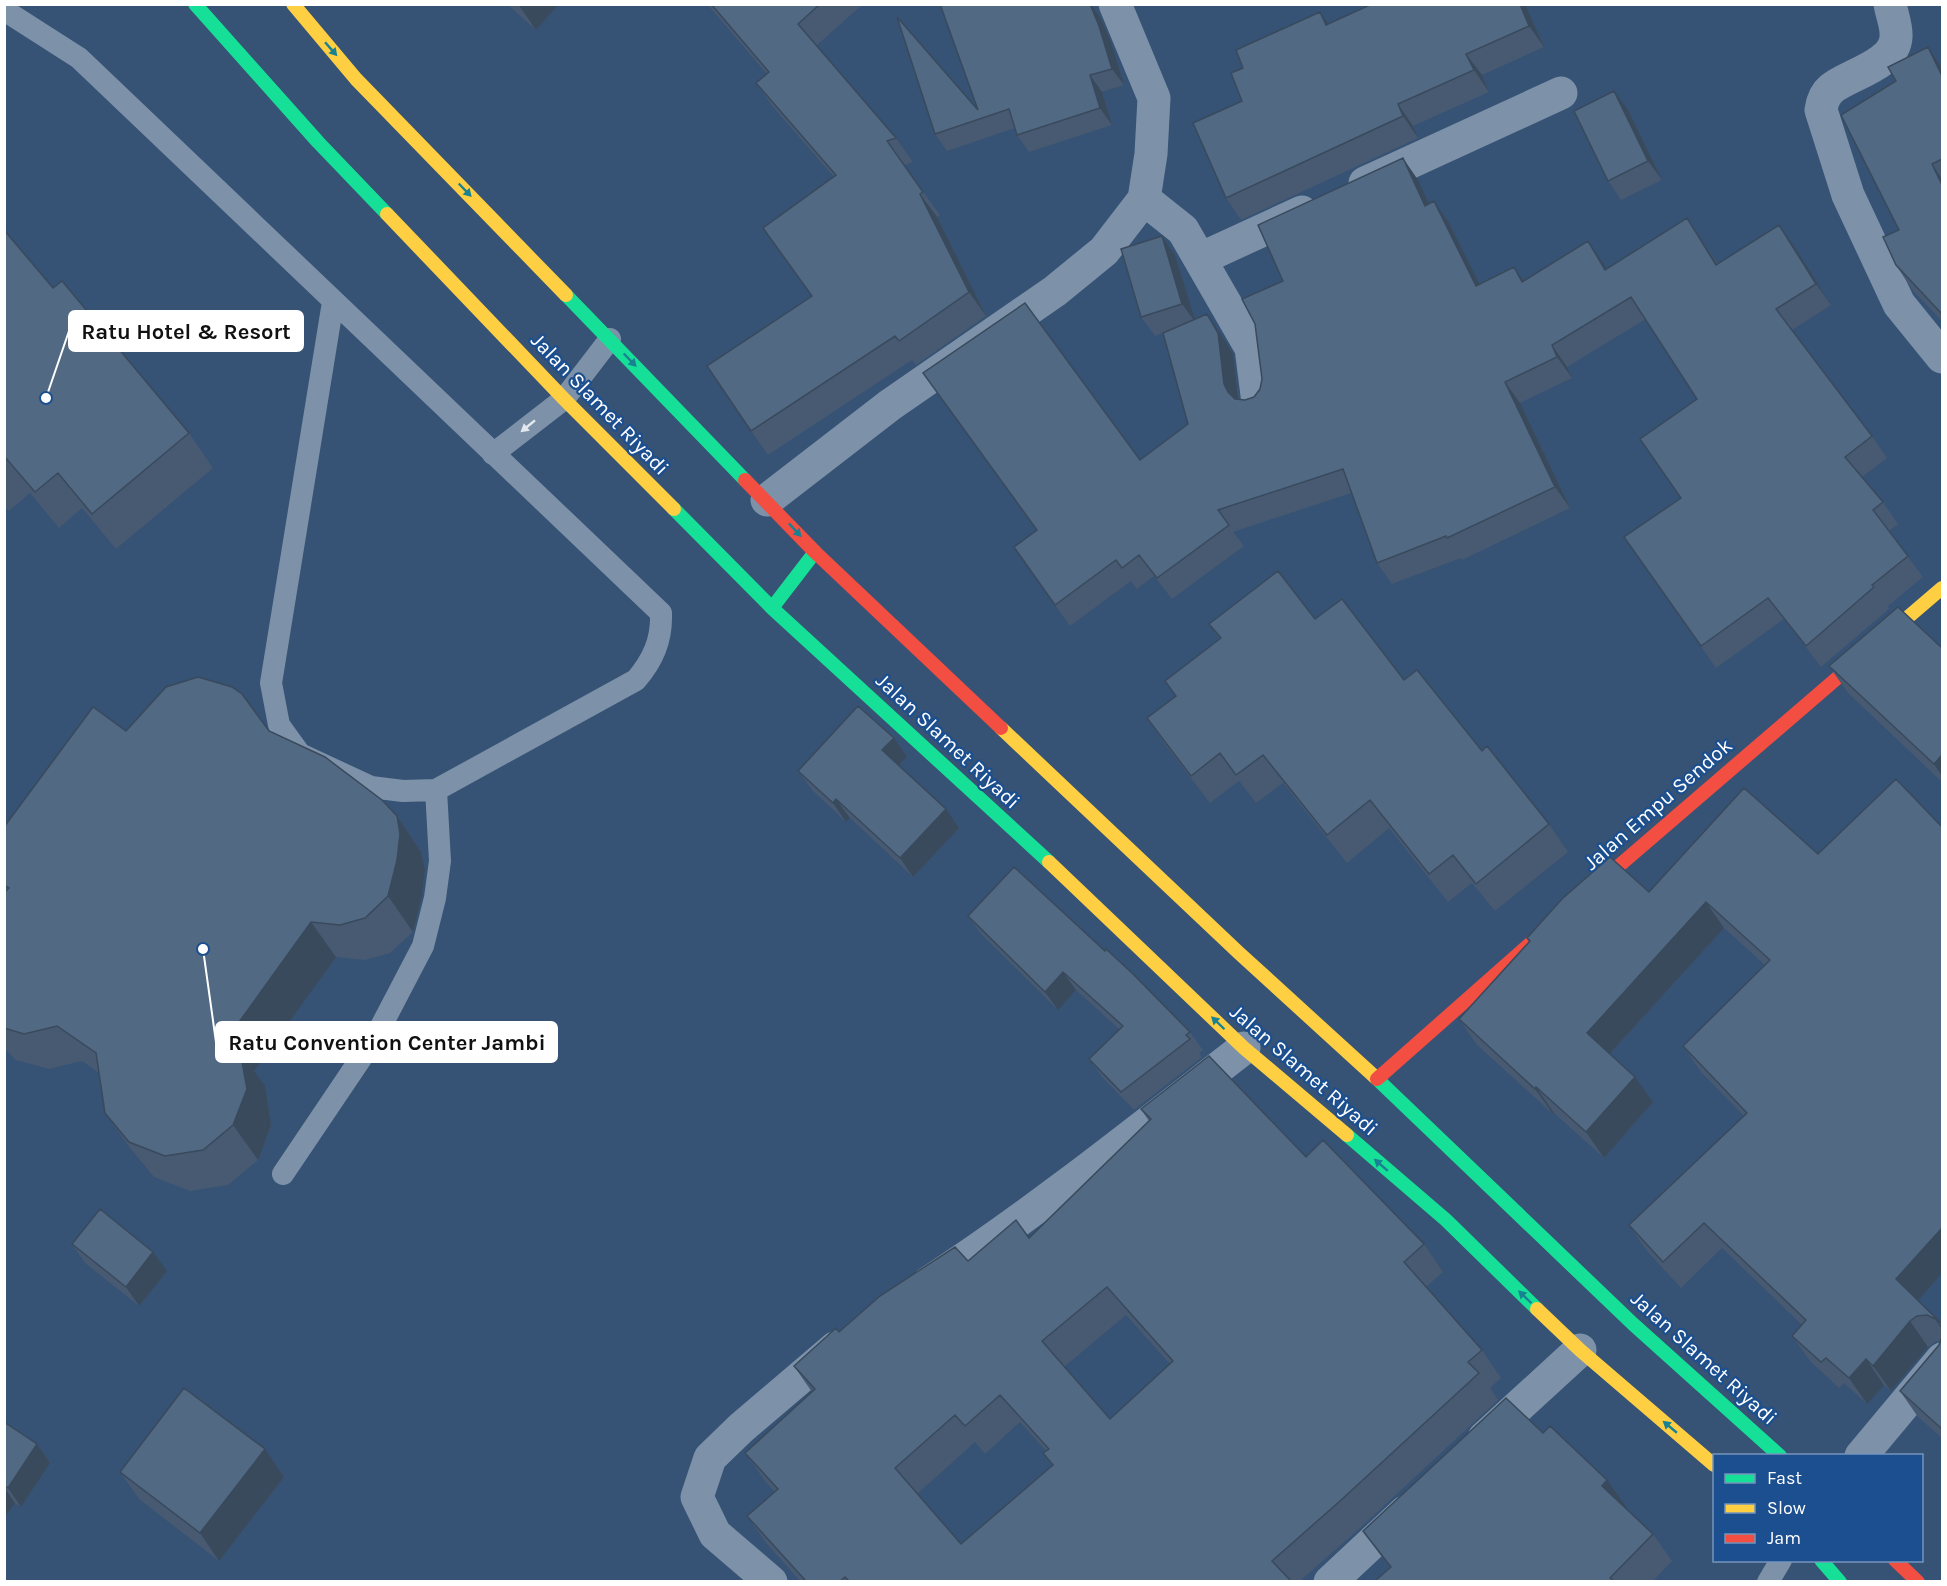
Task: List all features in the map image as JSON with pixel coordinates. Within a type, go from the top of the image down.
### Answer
[{"type":"main road","name":"Jalan Slamet Riyadi","points":[[195,4],[326,150],[564,399],[772,608],[1042,856],[1244,1048],[1446,1220],[1580,1350],[1713,1464]]},
{"type":"main road","name":"Jalan Slamet Riyadi","points":[[292,4],[356,79],[815,552],[1239,953],[1377,1079],[1633,1324],[1779,1454]]},
{"type":"main road","points":[[772,608],[815,552]]},
{"type":"main road","name":"Jalan Empu Sendok","points":[[1377,1079],[1567,911],[1942,588]]},
{"type":"main road","points":[[1823,1562],[1840,1581]]},
{"type":"main road","points":[[1897,1562],[1918,1581]]},
{"type":"street","points":[[767,500],[890,405],[1071,278],[1104,251],[1144,199],[1151,154],[1154,98],[1115,4]]},
{"type":"street","points":[[1890,4],[1896,39],[1890,52],[1869,69],[1830,89],[1822,103],[1821,110],[1848,195],[1899,304],[1942,357]]},
{"type":"street","points":[[1200,259],[1561,93]]},
{"type":"street","points":[[1144,199],[1183,231],[1251,348],[1258,402]]},
{"type":"street","points":[[906,1298],[966,1258],[1099,1161],[1244,1048]]},
{"type":"street","points":[[771,1581],[714,1534],[697,1497],[710,1458],[741,1428],[856,1330]]},
{"type":"street","points":[[1459,1462],[1580,1350]]},
{"type":"street","points":[[1862,1454],[1942,1359]]},
{"type":"street","points":[[1330,1581],[1425,1494]]},
{"type":"lane","points":[[4,10],[79,58],[660,613],[662,630],[656,650],[636,680],[436,790],[403,791],[371,787],[300,754],[279,725],[271,683],[333,302]]},
{"type":"lane","points":[[494,454],[564,399],[610,339]]},
{"type":"lane","points":[[283,1174],[376,1036],[423,946],[435,898],[440,861],[436,790]]},
{"type":"lane","points":[[1768,1581],[1780,1562]]},
{"type":"building","points":[[711,4],[820,4],[798,24],[896,138],[887,141],[923,192],[920,194],[969,292],[899,341],[895,336],[751,431],[707,366],[812,296],[763,228],[836,175],[756,83],[769,72]]},
{"type":"building","points":[[940,4],[1090,4],[1112,69],[1090,75],[1100,108],[1017,135],[1009,109],[935,134],[897,17],[978,110]]},
{"type":"building","points":[[1372,4],[1520,4],[1529,26],[1466,54],[1474,70],[1398,104],[1403,116],[1226,198],[1193,123],[1242,101],[1231,73],[1243,68],[1236,50],[1320,12],[1326,25]]},
{"type":"building","points":[[1928,47],[1942,76],[1942,159],[1932,164],[1942,185],[1942,314],[1896,265],[1883,237],[1899,230],[1841,115],[1896,81],[1888,67]]},
{"type":"building","points":[[1614,91],[1648,161],[1608,181],[1574,111]]},
{"type":"building","points":[[1403,158],[1425,206],[1434,201],[1476,286],[1514,267],[1522,282],[1588,241],[1605,270],[1687,218],[1716,265],[1779,225],[1816,284],[1776,309],[1872,436],[1845,457],[1883,502],[1873,510],[1908,556],[1872,585],[1874,587],[1806,646],[1768,598],[1701,646],[1624,537],[1681,498],[1640,439],[1697,399],[1631,297],[1552,345],[1557,357],[1505,382],[1555,487],[1447,538],[1446,536],[1377,563],[1343,469],[1218,510],[1229,525],[1157,578],[1139,555],[1122,568],[1116,560],[1055,605],[1014,547],[1037,530],[923,373],[1025,303],[1140,460],[1188,424],[1163,333],[1207,314],[1218,333],[1224,384],[1228,392],[1235,399],[1245,400],[1254,397],[1260,389],[1262,379],[1255,324],[1242,299],[1283,281],[1258,225]]},
{"type":"building","points":[[4,230],[53,288],[62,281],[189,433],[92,514],[58,473],[35,492],[4,458]]},
{"type":"building","points":[[1162,236],[1182,304],[1141,317],[1121,249]]},
{"type":"building","points":[[1278,571],[1315,619],[1342,599],[1404,680],[1417,670],[1482,751],[1487,746],[1549,824],[1476,884],[1453,855],[1429,874],[1370,800],[1327,835],[1263,755],[1236,775],[1220,753],[1191,776],[1147,718],[1176,696],[1165,681],[1221,638],[1209,624]]},
{"type":"building","points":[[1898,607],[1942,648],[1942,755],[1934,764],[1829,666]]},
{"type":"building","points":[[198,677],[232,687],[242,694],[269,731],[325,757],[382,800],[397,816],[400,834],[397,860],[388,896],[365,918],[340,925],[311,922],[229,1036],[240,1051],[247,1089],[233,1125],[203,1150],[165,1156],[129,1142],[105,1113],[96,1053],[57,1026],[24,1034],[4,1028],[4,893],[9,888],[4,885],[4,827],[93,707],[126,731],[166,687]]},
{"type":"building","points":[[858,706],[894,738],[882,750],[946,809],[900,858],[836,799],[833,803],[798,771]]},
{"type":"building","points":[[1896,779],[1942,827],[1942,1228],[1896,1279],[1942,1324],[1942,1328],[1936,1319],[1927,1315],[1917,1316],[1910,1321],[1873,1366],[1866,1359],[1849,1378],[1826,1358],[1821,1362],[1792,1336],[1806,1320],[1704,1223],[1663,1262],[1629,1225],[1747,1113],[1683,1046],[1770,960],[1706,902],[1587,1033],[1635,1077],[1586,1132],[1459,1019],[1530,941],[1527,938],[1562,899],[1610,857],[1649,892],[1744,788],[1818,854]]},
{"type":"building","points":[[1014,867],[1132,973],[1190,1032],[1186,1035],[1190,1039],[1121,1092],[1089,1059],[1123,1026],[1063,972],[1045,992],[968,916]]},
{"type":"building","points":[[1209,1056],[1306,1157],[1323,1140],[1424,1244],[1404,1262],[1482,1350],[1468,1362],[1479,1373],[1272,1561],[1291,1581],[849,1581],[845,1577],[840,1581],[806,1581],[747,1516],[778,1489],[745,1453],[815,1389],[794,1366],[836,1328],[839,1332],[880,1296],[955,1247],[968,1261],[1016,1220],[1029,1238],[1151,1119],[1141,1109]],"holes":[[[1107,1287],[1173,1361],[1110,1419],[1042,1341]],[[1000,1395],[1049,1449],[1043,1453],[1053,1465],[961,1544],[895,1468],[955,1415],[965,1426]]]},
{"type":"building","points":[[100,1209],[153,1252],[126,1287],[72,1244]]},
{"type":"building","points":[[1942,1337],[1942,1429],[1900,1391],[1939,1345]]},
{"type":"building","points":[[184,1388],[265,1449],[200,1533],[120,1472]]},
{"type":"building","points":[[1506,1398],[1543,1433],[1550,1426],[1607,1480],[1602,1486],[1653,1534],[1610,1578],[1614,1581],[1375,1581],[1391,1567],[1363,1531]]},
{"type":"building","points":[[4,1422],[37,1444],[8,1488],[4,1485]]},
{"type":"traffic: fast","points":[[195,4],[318,142],[387,214]]},
{"type":"traffic: fast","points":[[566,295],[745,480]]},
{"type":"traffic: fast","points":[[674,509],[772,608],[1049,862]]},
{"type":"traffic: fast","points":[[772,608],[815,552]]},
{"type":"traffic: fast","points":[[1375,1077],[1633,1324],[1778,1454]]},
{"type":"traffic: fast","points":[[1347,1135],[1446,1220],[1537,1309]]},
{"type":"traffic: fast","points":[[1823,1562],[1840,1582]]},
{"type":"traffic: slow","points":[[293,4],[356,79],[566,295]]},
{"type":"traffic: slow","points":[[387,214],[564,399],[674,509]]},
{"type":"traffic: slow","points":[[1872,648],[1942,588]]},
{"type":"traffic: slow","points":[[1001,728],[1239,953],[1375,1077]]},
{"type":"traffic: slow","points":[[1049,862],[1244,1048],[1347,1135]]},
{"type":"traffic: slow","points":[[1537,1309],[1580,1350],[1713,1464]]},
{"type":"traffic: jam","points":[[745,480],[815,552],[1001,728]]},
{"type":"traffic: jam","points":[[1585,895],[1872,648]]},
{"type":"traffic: jam","points":[[1377,1079],[1549,927]]},
{"type":"traffic: jam","points":[[1897,1562],[1918,1582]]},
{"type":"place","name":"Ratu Hotel & Resort","points":[[46,398]]},
{"type":"place","name":"Ratu Convention Center Jambi","points":[[203,949]]}]
